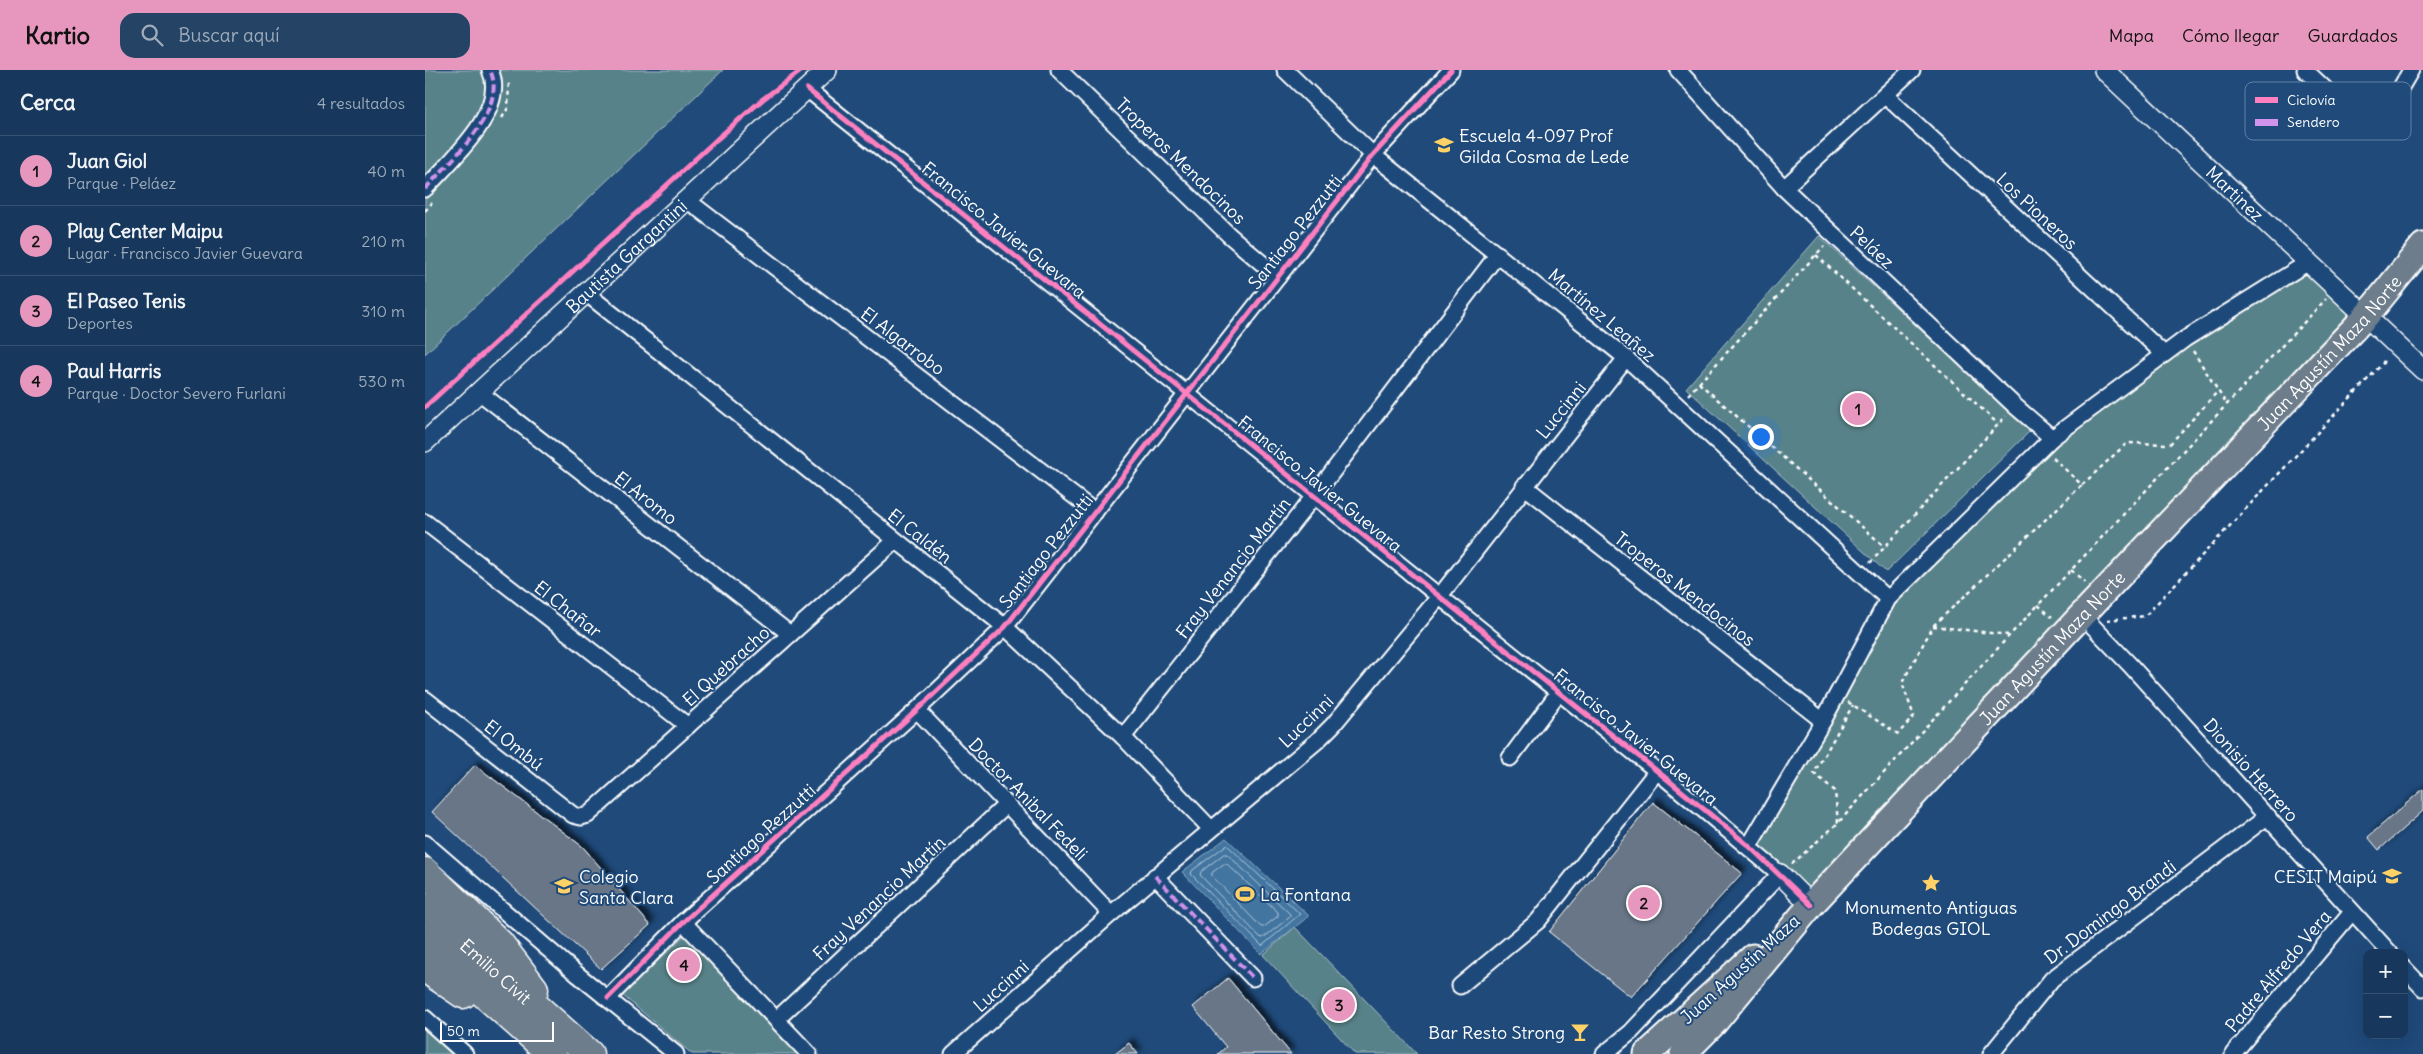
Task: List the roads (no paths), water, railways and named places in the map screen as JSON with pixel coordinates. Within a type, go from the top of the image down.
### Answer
[{"type":"highway","points":[[425,872],[499,943],[557,1048]]},
{"type":"highway","name":"Emilio Civit","points":[[425,908],[557,1048]]},
{"type":"highway","name":"Emilio Civit","points":[[425,941],[557,1048],[589,1054]]},
{"type":"highway","points":[[425,968],[557,1048]]},
{"type":"main road","name":"Juan Agustín Maza Norte","points":[[1683,1054],[1714,1023],[1811,906],[2085,619],[2366,316],[2423,246]]},
{"type":"main road","name":"Juan Agustín Maza","points":[[1647,1054],[1698,1005],[1811,906]]},
{"type":"street","points":[[425,189],[483,124],[492,100],[491,70]]},
{"type":"street","name":"Bautista Gargantini","points":[[425,442],[827,70]]},
{"type":"street","name":"Troperos Mendocinos","points":[[1059,70],[1222,228],[1278,277]]},
{"type":"street","name":"Martínez Leañez","points":[[1285,70],[1373,155],[1626,358],[1887,599]]},
{"type":"street","name":"Santiago Pezzutti","points":[[608,998],[683,922],[917,710],[1005,627],[1373,155],[1451,70]]},
{"type":"street","name":"Peláez","points":[[1678,70],[1784,188],[2015,406],[2047,443]]},
{"type":"street","points":[[1784,188],[1912,70]]},
{"type":"street","name":"Martinez","points":[[2104,70],[2307,263],[2423,370]]},
{"type":"street","points":[[2305,70],[2318,82]]},
{"type":"street","points":[[2404,82],[2411,70]]},
{"type":"street","name":"Francisco Javier Guevara","points":[[807,89],[1657,771],[1749,846],[1811,906]]},
{"type":"street","name":"Los Pioneros","points":[[1885,95],[2164,354]]},
{"type":"street","name":"El Algarrobo","points":[[687,200],[1095,512]]},
{"type":"street","name":"Fray Venancio Martín","points":[[1123,737],[1314,496],[1498,254]]},
{"type":"street","points":[[1749,846],[1823,722],[1887,599],[2047,443],[2185,339],[2307,263]]},
{"type":"street","name":"El Caldén","points":[[586,293],[1005,627],[1123,737],[1211,829]]},
{"type":"street","name":"Luccinni","points":[[953,1054],[1111,914],[1333,725],[1439,597],[1626,358]]},
{"type":"street","name":"El Aromo","points":[[479,392],[790,634]]},
{"type":"street","name":"Troperos Mendocinos","points":[[1524,486],[1823,722]]},
{"type":"street","name":"El Chañar","points":[[425,522],[688,726]]},
{"type":"street","name":"El Quebracho","points":[[581,818],[588,815],[895,541]]},
{"type":"street","name":"Dionisio Herrero","points":[[2085,619],[2131,665],[2386,949]]},
{"type":"street","points":[[1510,758],[1559,692]]},
{"type":"street","name":"El Ombú","points":[[425,699],[573,815],[581,818]]},
{"type":"street","name":"Doctor Anibal Fedeli","points":[[917,710],[1111,914]]},
{"type":"street","points":[[1461,986],[1538,921],[1657,771]]},
{"type":"street","name":"Fray Venancio Martín","points":[[777,1019],[1007,804]]},
{"type":"street","name":"Dr. Domingo Brandi","points":[[1991,1054],[2052,979],[2268,816]]},
{"type":"street","points":[[425,843],[676,1054]]},
{"type":"street","points":[[1604,1054],[1631,1032],[1780,874]]},
{"type":"street","points":[[1155,876],[1253,978]]},
{"type":"street","name":"Padre Alfredo Vera","points":[[2233,1054],[2352,912]]},
{"type":"street","points":[[683,922],[809,1054]]},
{"type":"street","points":[[2408,972],[2423,988]]},
{"type":"street","points":[[425,1018],[465,1054]]},
{"type":"water","name":"La Fontana","points":[[1226,838],[1309,916],[1261,954],[1182,872]]},
{"type":"place","name":"Escuela 4-097 Prof Gilda Cosma de Lede","points":[[1444,145]]},
{"type":"place","name":"Juan Giol","points":[[1858,409]]},
{"type":"place","name":"CESIT Maipú","points":[[2392,876]]},
{"type":"place","name":"Monumento Antiguas Bodegas GIOL","points":[[1931,883]]},
{"type":"place","name":"Colegio Santa Clara","points":[[564,886]]},
{"type":"place","name":"La Fontana","points":[[1245,894]]},
{"type":"place","name":"Play Center Maipu","points":[[1644,903]]},
{"type":"place","name":"Paul Harris","points":[[684,965]]},
{"type":"place","name":"El Paseo Tenis","points":[[1339,1005]]},
{"type":"place","name":"Bar Resto Strong","points":[[1580,1032]]}]
